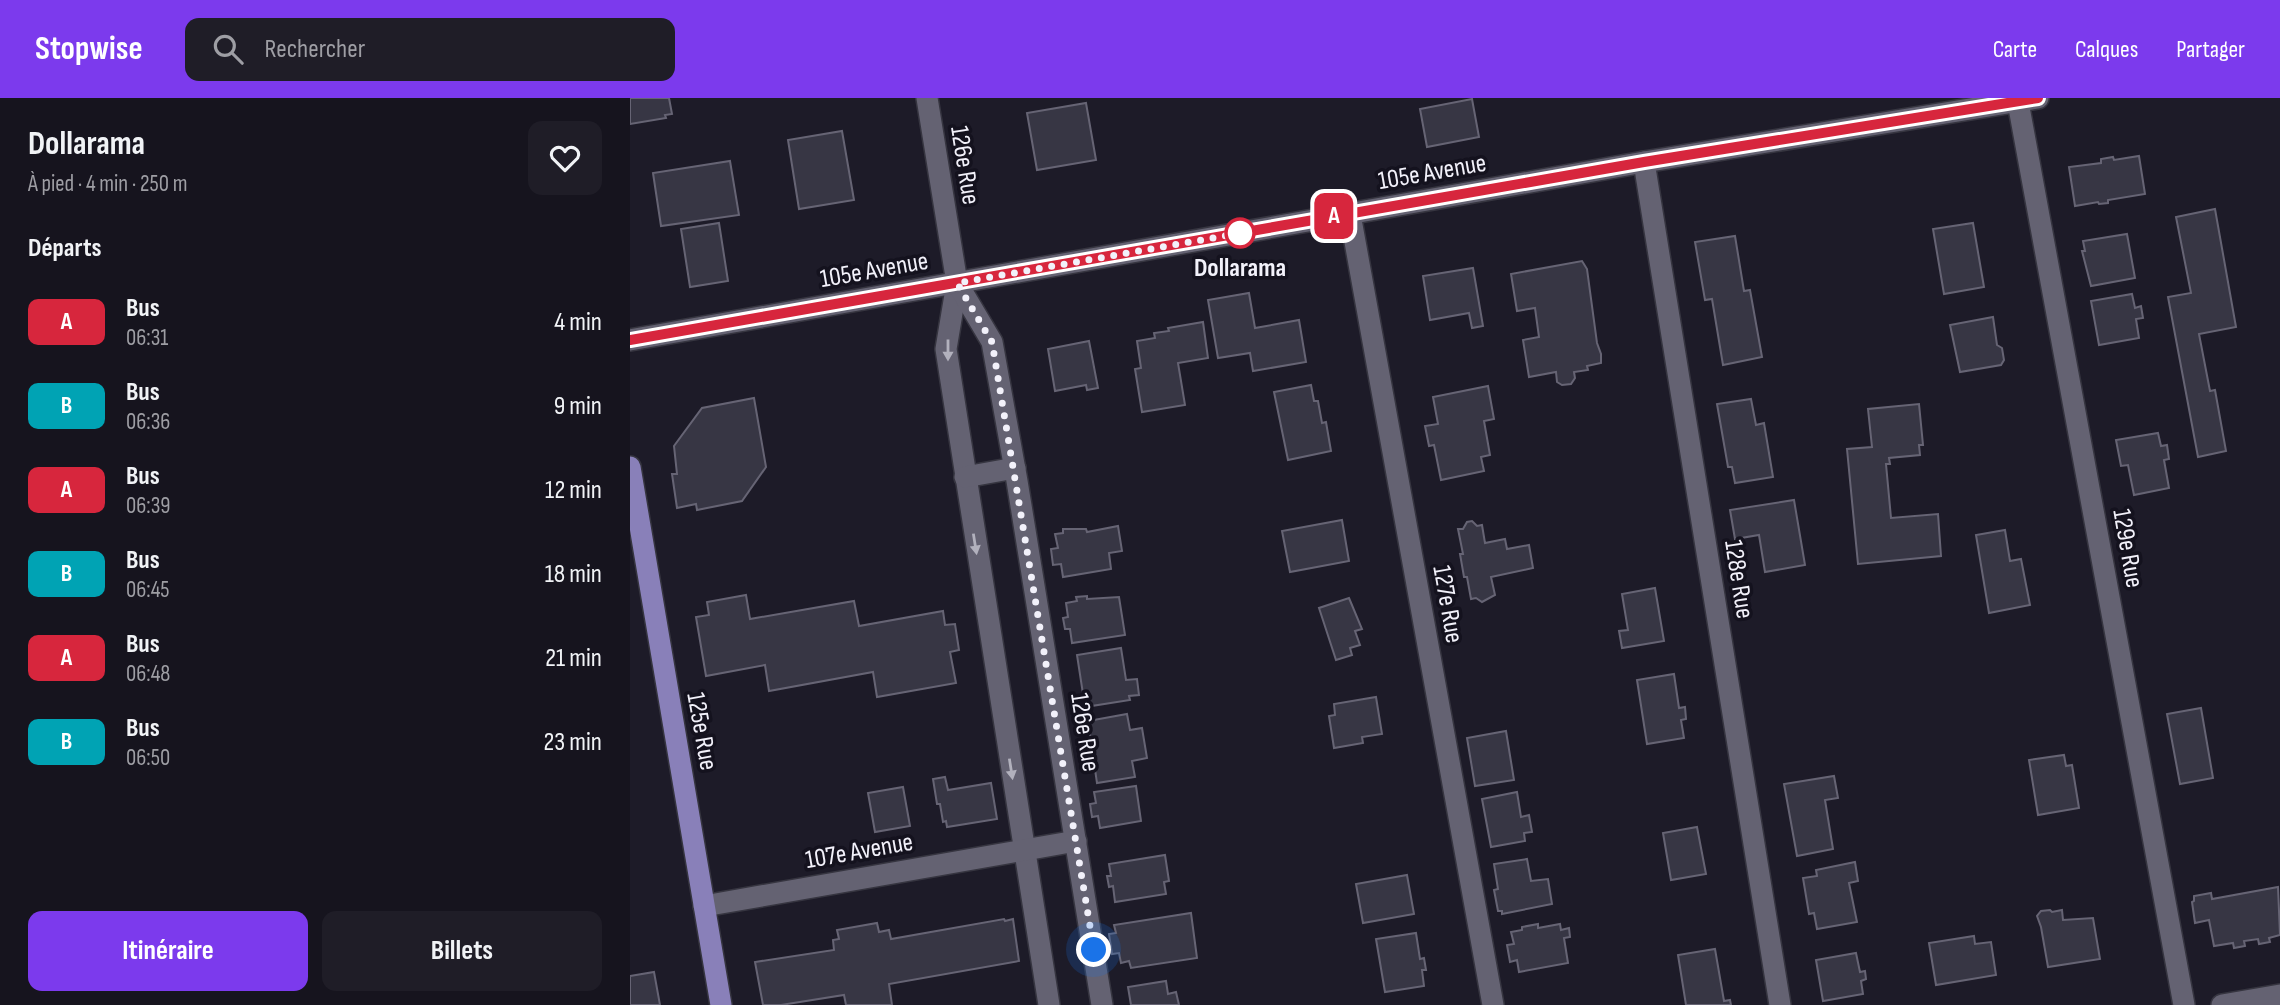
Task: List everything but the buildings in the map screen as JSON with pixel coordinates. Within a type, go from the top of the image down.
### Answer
[{"type":"main road","name":"125e Rue","points":[[630,467],[720,1005]]},
{"type":"street","name":"126e Rue","points":[[927,98],[957,283],[946,349],[1049,1005]]},
{"type":"street","name":"105e Avenue","points":[[630,340],[1644,162],[2028,100]]},
{"type":"street","name":"129e Rue","points":[[2028,100],[2184,1005]]},
{"type":"street","name":"128e Rue","points":[[1644,162],[1780,1005]]},
{"type":"street","name":"127e Rue","points":[[1350,214],[1493,1005]]},
{"type":"street","name":"126e Rue","points":[[957,283],[992,342],[1102,1005]]},
{"type":"street","points":[[965,477],[1015,468]]},
{"type":"street","name":"107e Avenue","points":[[704,906],[1076,841]]},
{"type":"street","points":[[2222,1005],[2280,995]]},
{"type":"bus line","name":"A","points":[[630,340],[1644,162],[2038,98]]},
{"type":"place","name":"Dollarama","points":[[1240,233]]},
{"type":"route","points":[[1094,950],[992,342],[957,283],[1247,232],[1240,233]]}]
